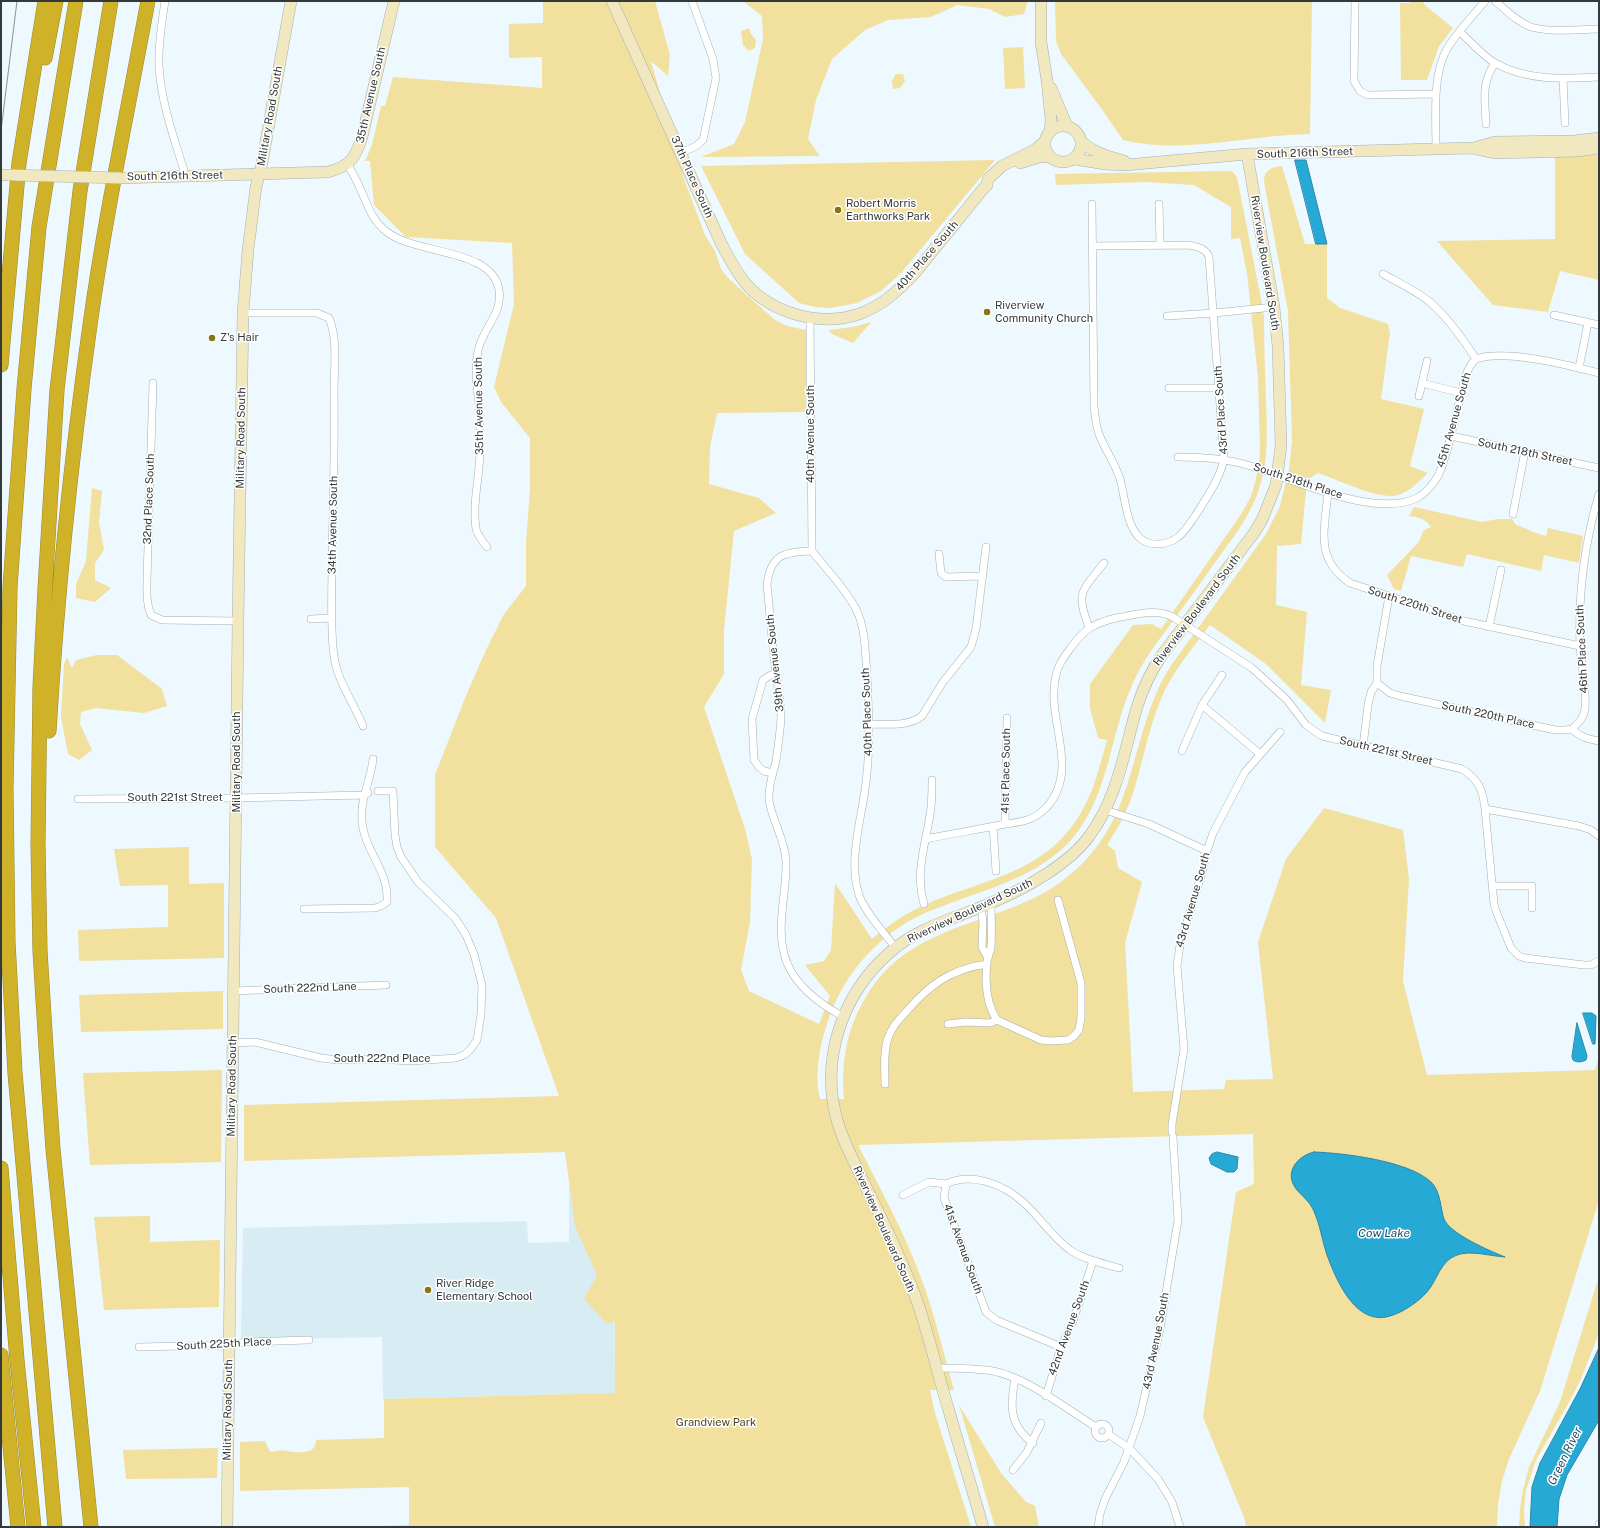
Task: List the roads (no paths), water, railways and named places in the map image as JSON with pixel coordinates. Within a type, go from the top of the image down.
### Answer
[{"type":"highway","points":[[1,365],[19,163],[44,1]]},
{"type":"highway","points":[[8,289],[23,173],[56,1]]},
{"type":"highway","points":[[55,1527],[15,1073],[8,935],[6,780],[10,587],[24,389],[39,227],[76,1]]},
{"type":"highway","points":[[91,1527],[54,1149],[46,1048],[40,951],[38,844],[42,657],[57,390],[80,191],[111,1]]},
{"type":"highway","points":[[38,844],[47,752],[62,560],[73,457],[93,309],[148,1]]},
{"type":"highway","points":[[1,1168],[17,1360],[34,1527]]},
{"type":"highway","points":[[1,1355],[18,1527]]},
{"type":"highway","points":[[80,1425],[98,1527]]},
{"type":"street","points":[[165,1],[159,50],[161,81],[169,119],[186,177]]},
{"type":"street","name":"Military Road South","points":[[227,1527],[243,313],[248,250],[256,187],[291,1]]},
{"type":"street","name":"35th Avenue South","points":[[394,1],[360,144],[356,155],[348,165],[371,214],[385,231],[393,237],[412,245],[479,263],[492,272],[498,284],[499,304],[496,313],[481,339],[476,361],[476,379],[480,417],[475,506],[476,529],[479,538],[486,547]]},
{"type":"street","name":"37th Place South","points":[[612,1],[721,243],[735,269],[760,297],[774,306],[795,314],[810,317]]},
{"type":"street","points":[[681,153],[696,146],[703,140],[716,78],[713,59],[692,1]]},
{"type":"street","points":[[1041,1],[1041,42],[1047,80],[1050,120],[1047,136],[1045,149],[1050,158],[1061,163],[1071,161],[1080,150],[1081,141],[1074,130],[1067,126],[1058,127],[1047,136]]},
{"type":"street","points":[[1355,1],[1354,81],[1360,91],[1368,94],[1436,94]]},
{"type":"street","points":[[1436,149],[1436,94],[1440,68],[1444,56],[1447,49],[1486,1]]},
{"type":"street","points":[[1495,1],[1517,19],[1529,26],[1558,30],[1599,29]]},
{"type":"street","points":[[1460,32],[1495,62],[1522,73],[1564,79],[1599,77]]},
{"type":"street","points":[[1486,124],[1484,93],[1485,81],[1495,62]]},
{"type":"street","points":[[1564,79],[1565,123]]},
{"type":"street","points":[[1047,80],[1067,126]]},
{"type":"street","name":"40th Place South","points":[[987,185],[988,179],[1002,166],[1036,149],[1047,136]]},
{"type":"street","name":"South 216th Street","points":[[1075,158],[1114,165],[1248,154],[1472,148],[1495,142],[1574,141],[1599,138]]},
{"type":"street","name":"South 216th Street","points":[[1081,141],[1101,154],[1138,163]]},
{"type":"street","name":"South 216th Street","points":[[1472,148],[1494,153],[1577,151],[1599,148]]},
{"type":"street","name":"Riverview Boulevard South","points":[[983,1527],[918,1304],[905,1270],[848,1149],[836,1120],[832,1092],[832,1064],[836,1036],[842,1016],[855,992],[868,974],[895,947],[940,922],[1013,893],[1050,872],[1077,850],[1090,836],[1105,810],[1120,774],[1137,706],[1145,684],[1162,655],[1254,533],[1268,505],[1276,485],[1281,445],[1278,346],[1274,307],[1248,154]]},
{"type":"street","name":"40th Place South","points":[[810,317],[828,319],[851,316],[866,311],[890,297],[915,273],[987,185],[992,183],[1011,167],[1017,164],[1039,157],[1050,158]]},
{"type":"street","name":"South 216th Street","points":[[6,175],[120,178],[186,177],[328,172],[348,165]]},
{"type":"street","points":[[1092,204],[1092,246],[1160,245],[1159,204]]},
{"type":"street","name":"43rd Place South","points":[[1092,246],[1094,407],[1099,435],[1116,468],[1129,517],[1134,529],[1140,539],[1157,544],[1167,543],[1179,537],[1186,529],[1215,485],[1224,459],[1220,388],[1208,252],[1204,249],[1189,245],[1160,245]]},
{"type":"street","points":[[1383,274],[1417,292],[1430,302],[1455,329],[1476,359],[1488,356],[1511,356],[1599,372]]},
{"type":"street","points":[[1167,316],[1274,307]]},
{"type":"street","name":"34th Avenue South","points":[[243,313],[317,313],[329,318],[332,324],[334,338],[331,618],[334,658],[347,694],[357,711],[363,726]]},
{"type":"street","points":[[1554,315],[1599,325]]},
{"type":"street","name":"40th Avenue South","points":[[810,317],[812,552]]},
{"type":"street","points":[[1579,368],[1588,322]]},
{"type":"street","name":"45th Avenue South","points":[[1417,498],[1425,492],[1438,476],[1451,436],[1466,374],[1471,363],[1476,359]]},
{"type":"street","points":[[1419,396],[1427,360]]},
{"type":"street","name":"32nd Place South","points":[[153,383],[147,579],[147,603],[151,615],[162,620],[238,621]]},
{"type":"street","points":[[1422,383],[1461,393]]},
{"type":"street","points":[[1169,388],[1220,388]]},
{"type":"street","name":"South 218th Street","points":[[1451,436],[1599,468]]},
{"type":"street","points":[[1513,514],[1526,451]]},
{"type":"street","name":"South 218th Place","points":[[1178,457],[1224,459],[1346,498],[1378,504],[1396,503],[1417,498]]},
{"type":"street","name":"South 220th Street","points":[[1328,492],[1324,546],[1327,557],[1338,575],[1350,583],[1464,621],[1580,646]]},
{"type":"street","name":"46th Place South","points":[[1572,729],[1582,718],[1585,711],[1580,646],[1581,579],[1588,537],[1599,494]]},
{"type":"street","points":[[870,724],[908,723],[917,720],[922,716],[943,682],[971,647],[976,629],[986,547]]},
{"type":"street","name":"39th Avenue South","points":[[812,552],[791,552],[778,558],[769,570],[767,584],[776,674],[781,703],[779,741],[769,787],[769,799],[782,840],[786,860],[781,922],[783,951],[792,972],[803,987],[823,1005],[842,1016]]},
{"type":"street","name":"40th Place South","points":[[812,552],[850,600],[860,621],[864,640],[870,724],[868,772],[854,859],[855,875],[860,897],[895,947]]},
{"type":"street","points":[[939,554],[941,573],[946,577],[983,576]]},
{"type":"street","points":[[1090,627],[1083,609],[1082,594],[1084,589],[1104,564]]},
{"type":"street","points":[[1490,627],[1501,570]]},
{"type":"street","points":[[1363,746],[1368,705],[1371,692],[1377,682],[1377,666],[1389,596]]},
{"type":"street","points":[[926,839],[1028,820],[1046,809],[1053,799],[1061,778],[1063,764],[1054,708],[1056,676],[1059,665],[1082,633],[1090,627],[1112,619],[1158,612],[1166,614],[1185,624]]},
{"type":"street","points":[[311,619],[331,618]]},
{"type":"street","name":"South 221st Street","points":[[1185,624],[1256,671],[1286,700],[1302,720],[1322,736],[1462,769],[1472,776],[1479,786],[1484,796],[1485,809]]},
{"type":"street","points":[[773,773],[759,767],[754,760],[752,719],[763,680],[776,674]]},
{"type":"street","points":[[1182,751],[1202,705],[1222,675]]},
{"type":"street","name":"South 220th Place","points":[[1377,682],[1390,693],[1400,696],[1555,730],[1572,729]]},
{"type":"street","points":[[1202,705],[1260,754]]},
{"type":"street","name":"41st Place South","points":[[1005,824],[1007,718]]},
{"type":"street","points":[[1572,729],[1577,734],[1585,738],[1599,741]]},
{"type":"street","name":"43rd Avenue South","points":[[1098,1527],[1100,1514],[1105,1500],[1124,1462],[1140,1416],[1160,1329],[1178,1220],[1172,1124],[1184,1049],[1184,1035],[1178,989],[1178,956],[1180,945],[1213,833],[1241,778],[1280,732]]},
{"type":"street","points":[[304,909],[375,908],[382,906],[387,902],[388,891],[386,881],[369,848],[361,816],[372,759]]},
{"type":"street","points":[[924,904],[921,893],[920,872],[932,799],[932,780]]},
{"type":"street","name":"South 222nd Place","points":[[233,1043],[254,1042],[321,1058],[338,1060],[376,1059],[412,1061],[456,1058],[464,1055],[470,1050],[477,1040],[481,1014],[482,985],[479,971],[466,936],[455,918],[418,882],[401,857],[395,835],[393,791],[378,791]]},
{"type":"street","name":"South 221st Street","points":[[78,799],[237,798],[366,794]]},
{"type":"street","points":[[1599,836],[1591,830],[1579,826],[1485,809],[1492,886],[1496,911],[1511,948],[1519,956],[1525,958],[1584,965],[1591,965],[1599,961]]},
{"type":"street","points":[[1105,810],[1149,824],[1207,851]]},
{"type":"street","points":[[993,826],[996,871]]},
{"type":"street","points":[[1492,886],[1532,886],[1532,908]]},
{"type":"street","points":[[986,905],[983,922],[982,947],[987,961],[988,1001],[991,1012],[997,1020],[1042,1040],[1068,1040],[1079,1030],[1081,1017],[1081,983],[1058,900]]},
{"type":"street","points":[[885,1084],[888,1038],[897,1022],[910,1006],[924,991],[938,981],[987,961]]},
{"type":"street","name":"South 222nd Lane","points":[[233,991],[386,985]]},
{"type":"street","points":[[948,1024],[966,1022],[990,1023],[997,1020]]},
{"type":"street","points":[[903,1194],[929,1182],[946,1184],[953,1181],[974,1179],[988,1182],[1003,1189],[1023,1202],[1052,1235],[1082,1257],[1119,1268]]},
{"type":"street","name":"41st Avenue South","points":[[946,1184],[944,1198],[986,1312],[996,1320],[1061,1347]]},
{"type":"street","name":"42nd Avenue South","points":[[1046,1396],[1061,1347],[1073,1321],[1093,1261]]},
{"type":"street","name":"South 225th Place","points":[[139,1347],[229,1345],[246,1342],[308,1340]]},
{"type":"street","points":[[937,1368],[971,1369],[994,1372],[1015,1379],[1096,1427],[1100,1424],[1106,1425],[1109,1429],[1108,1434],[1129,1448],[1158,1479],[1166,1490],[1178,1515],[1180,1527]]},
{"type":"street","points":[[1015,1379],[1012,1400],[1013,1418],[1020,1431],[1033,1443]]},
{"type":"street","points":[[1013,1470],[1022,1460],[1033,1443],[1041,1423]]},
{"type":"water","points":[[1295,160],[1306,160],[1327,244],[1316,244]]},
{"type":"water","points":[[1583,1013],[1592,1013],[1596,1016],[1595,1044],[1593,1044]]},
{"type":"water","points":[[1577,1023],[1587,1056],[1586,1060],[1580,1062],[1576,1062],[1572,1057]]},
{"type":"water","points":[[1217,1152],[1238,1157],[1237,1169],[1234,1172],[1227,1172],[1211,1164],[1209,1158],[1212,1154]]},
{"type":"water","name":"Cow Lake","points":[[1314,1152],[1358,1156],[1392,1164],[1421,1175],[1431,1182],[1437,1190],[1444,1219],[1448,1225],[1462,1236],[1505,1257],[1474,1253],[1457,1255],[1447,1261],[1431,1287],[1412,1305],[1393,1315],[1380,1318],[1369,1315],[1359,1309],[1350,1300],[1336,1278],[1327,1255],[1313,1209],[1293,1184],[1291,1177],[1297,1161]]},
{"type":"water","name":"Green River","points":[[1599,1348],[1599,1420],[1567,1475],[1559,1499],[1557,1527],[1530,1527],[1532,1487],[1540,1463],[1580,1389]]},
{"type":"tram line","points":[[1,131],[17,1]]},
{"type":"place","name":"Robert Morris Earthworks Park","points":[[838,210]]},
{"type":"place","name":"Riverview Community Church","points":[[987,312]]},
{"type":"place","name":"Z's Hair","points":[[212,338]]},
{"type":"place","name":"River Ridge Elementary School","points":[[428,1290]]},
{"type":"park label","name":"Grandview Park","points":[[716,1423]]}]
